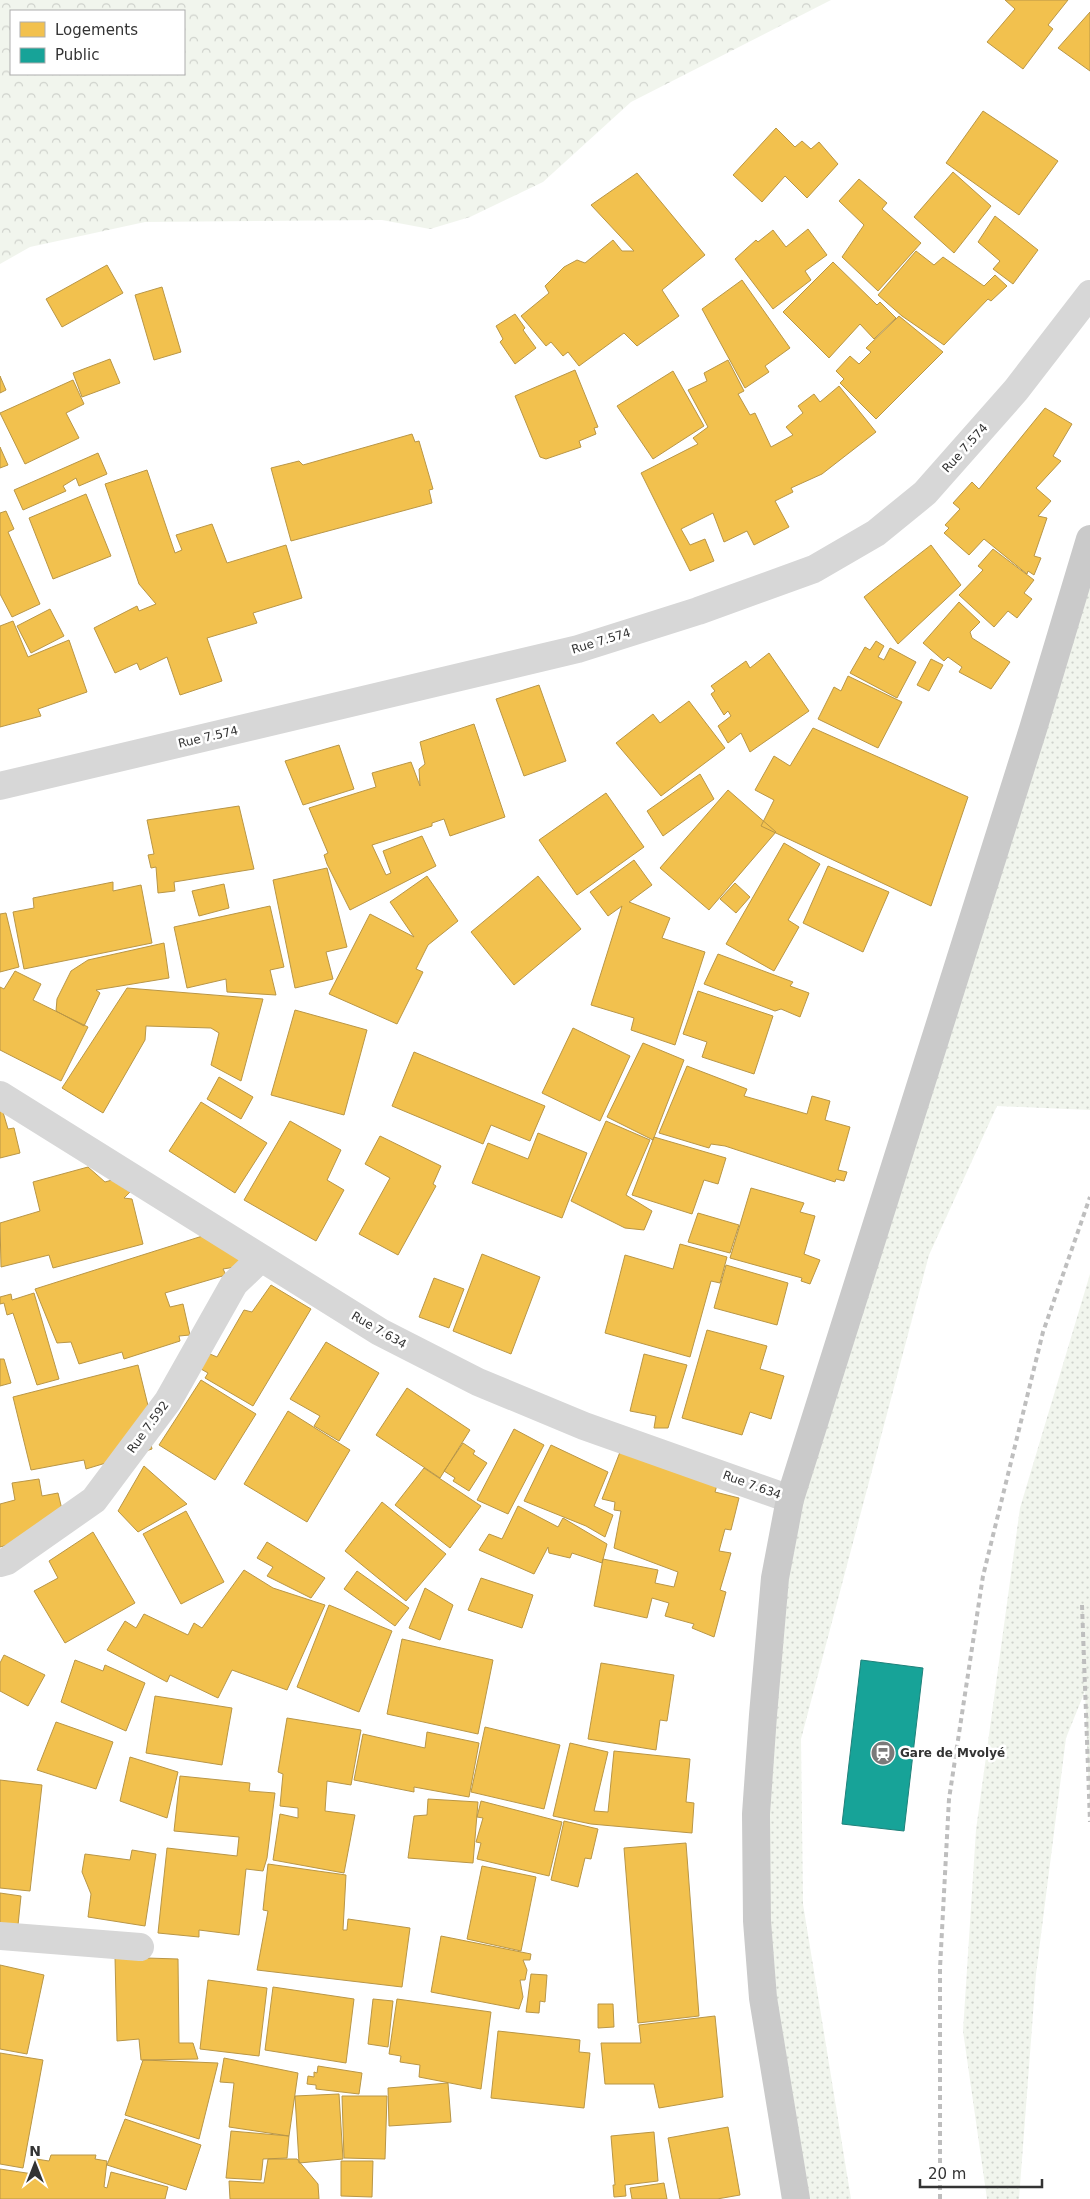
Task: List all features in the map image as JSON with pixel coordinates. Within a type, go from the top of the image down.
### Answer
[{"type":"main road","points":[[796,2199],[763,1998],[757,1912],[756,1814],[762,1715],[775,1578],[790,1499],[1033,729],[1090,539]]},
{"type":"street","name":"Rue 7.574","points":[[0,786],[578,649],[698,611],[814,569],[876,533],[925,493],[1016,390],[1090,294]]},
{"type":"street","name":"Rue 7.634","points":[[0,1096],[380,1332],[478,1382],[584,1426],[790,1499]]},
{"type":"street","name":"Rue 7.592","points":[[0,1563],[7,1561],[94,1500],[168,1401],[234,1284],[260,1258]]},
{"type":"street","points":[[0,1936],[140,1946]]},
{"type":"green space","points":[[0,0],[831,0],[631,102],[543,182],[470,217],[430,229],[382,220],[145,222],[30,247],[0,264]]},
{"type":"green space","points":[[1090,539],[1090,1110],[997,1106],[929,1255],[801,1739],[803,1904],[851,2199],[796,2199],[763,1998],[775,1578]]},
{"type":"green space","points":[[1090,1274],[1090,1822],[1085,1691],[1066,1738],[1036,1974],[1019,2199],[987,2199],[963,2031],[976,1830],[1020,1508]]},
{"type":"building: Logements","points":[[1005,0],[1068,0],[1048,25],[1053,29],[1023,69],[987,42],[1015,9]]},
{"type":"building: Logements","points":[[1090,12],[1090,71],[1058,48]]},
{"type":"building: Logements","points":[[983,111],[1058,161],[1019,215],[946,163]]},
{"type":"building: Logements","points":[[776,128],[795,147],[802,141],[811,149],[819,142],[838,164],[807,198],[785,176],[762,202],[733,175]]},
{"type":"building: Logements","points":[[953,172],[991,206],[954,253],[914,217]]},
{"type":"building: Logements","points":[[637,173],[705,255],[662,290],[679,316],[637,346],[624,333],[579,366],[568,352],[563,356],[551,342],[546,346],[521,316],[549,293],[545,286],[564,267],[577,260],[585,263],[613,240],[622,251],[634,251],[591,205]]},
{"type":"building: Logements","points":[[859,179],[887,203],[882,209],[921,243],[878,291],[842,257],[864,225],[839,201]]},
{"type":"building: Logements","points":[[995,216],[1038,250],[1013,284],[993,269],[1000,261],[978,242]]},
{"type":"building: Logements","points":[[808,229],[827,255],[805,271],[811,280],[773,309],[735,259],[756,240],[758,242],[773,230],[786,247]]},
{"type":"building: Logements","points":[[916,251],[934,265],[943,257],[984,286],[995,275],[1007,286],[991,301],[988,299],[944,345],[902,316],[878,295]]},
{"type":"building: Logements","points":[[833,262],[877,305],[880,302],[896,318],[874,339],[860,324],[829,358],[783,312]]},
{"type":"building: Logements","points":[[107,265],[123,293],[62,327],[46,299]]},
{"type":"building: Logements","points":[[742,280],[790,348],[765,366],[769,372],[745,388],[702,309]]},
{"type":"building: Logements","points":[[162,287],[181,352],[154,360],[135,295]]},
{"type":"building: Logements","points":[[515,314],[525,328],[523,330],[536,348],[515,364],[500,342],[503,339],[496,326]]},
{"type":"building: Logements","points":[[899,316],[943,352],[876,419],[840,383],[844,379],[836,371],[850,356],[859,364],[871,352],[866,348]]},
{"type":"building: Logements","points":[[110,359],[120,383],[82,397],[73,373]]},
{"type":"building: Logements","points":[[728,360],[744,391],[738,394],[750,415],[755,413],[771,447],[793,435],[786,427],[803,413],[798,406],[814,394],[820,402],[839,386],[876,432],[822,474],[791,488],[793,492],[775,501],[789,527],[754,545],[747,531],[724,542],[713,513],[681,529],[690,545],[705,539],[714,561],[690,571],[641,473],[698,444],[693,438],[708,427],[688,390],[707,381],[704,373]]},
{"type":"building: Logements","points":[[575,370],[598,427],[594,428],[596,434],[579,441],[581,447],[546,459],[540,457],[515,396]]},
{"type":"building: Logements","points":[[673,371],[704,426],[653,459],[617,406]]},
{"type":"building: Logements","points":[[0,376],[6,390],[0,393]]},
{"type":"building: Logements","points":[[73,380],[84,404],[66,413],[79,438],[25,464],[0,413]]},
{"type":"building: Logements","points":[[1045,408],[1072,424],[1053,456],[1061,461],[1036,488],[1051,501],[1038,516],[1047,518],[1034,556],[1041,558],[1034,575],[1028,571],[1027,574],[984,539],[969,555],[944,533],[949,528],[945,525],[960,509],[953,503],[972,482],[979,489]]},
{"type":"building: Logements","points":[[412,434],[415,442],[419,441],[433,489],[429,490],[432,503],[291,541],[271,468],[299,461],[303,465]]},
{"type":"building: Logements","points":[[0,447],[8,465],[0,468]]},
{"type":"building: Logements","points":[[98,453],[107,474],[79,486],[76,478],[63,486],[66,491],[23,510],[14,490]]},
{"type":"building: Logements","points":[[147,470],[175,553],[182,550],[176,535],[212,524],[227,563],[286,545],[302,598],[253,613],[257,623],[207,638],[222,681],[180,695],[167,657],[140,670],[137,663],[115,673],[94,628],[137,606],[139,611],[156,604],[139,584],[105,484]]},
{"type":"building: Logements","points":[[86,494],[111,556],[53,579],[29,518]]},
{"type":"building: Logements","points":[[6,511],[14,529],[8,532],[40,604],[12,617],[0,594],[0,513]]},
{"type":"building: Logements","points":[[931,545],[961,585],[898,644],[864,597]]},
{"type":"building: Logements","points":[[993,549],[1034,580],[1024,593],[1032,599],[1017,618],[1008,611],[994,627],[959,595],[983,570],[978,566]]},
{"type":"building: Logements","points":[[959,602],[980,622],[970,632],[972,638],[1010,662],[991,689],[959,672],[962,667],[948,657],[944,661],[923,643]]},
{"type":"building: Logements","points":[[50,609],[64,636],[31,653],[17,626]]},
{"type":"building: Logements","points":[[13,621],[28,657],[69,640],[87,692],[38,709],[41,716],[0,727],[0,626]]},
{"type":"building: Logements","points":[[876,641],[884,646],[878,657],[884,660],[890,648],[916,662],[897,698],[850,673],[865,647],[870,650]]},
{"type":"building: Logements","points":[[769,653],[809,711],[750,752],[741,733],[728,743],[718,726],[731,716],[728,711],[724,715],[711,694],[715,691],[711,686],[746,661],[750,668]]},
{"type":"building: Logements","points":[[931,659],[943,665],[929,691],[917,685]]},
{"type":"building: Logements","points":[[848,676],[902,702],[878,748],[818,719],[834,687],[841,691]]},
{"type":"building: Logements","points":[[539,685],[566,761],[524,776],[496,699]]},
{"type":"building: Logements","points":[[689,701],[725,748],[661,796],[616,743],[653,714],[660,723]]},
{"type":"building: Logements","points":[[474,724],[505,817],[450,836],[444,819],[432,823],[432,826],[372,845],[386,875],[391,873],[383,851],[422,836],[436,866],[350,910],[327,864],[324,855],[328,853],[309,808],[376,787],[372,773],[411,762],[420,786],[419,769],[425,764],[420,742]]},
{"type":"building: Logements","points":[[813,728],[968,797],[931,906],[761,826],[774,800],[755,790],[774,756],[790,766]]},
{"type":"building: Logements","points":[[339,745],[354,789],[303,805],[285,761]]},
{"type":"building: Logements","points":[[700,774],[714,799],[663,836],[647,811]]},
{"type":"building: Logements","points":[[728,790],[776,832],[709,910],[660,868]]},
{"type":"building: Logements","points":[[606,793],[644,847],[577,895],[539,840]]},
{"type":"building: Logements","points":[[239,806],[254,869],[174,882],[175,891],[158,893],[156,867],[151,868],[148,855],[154,854],[147,820]]},
{"type":"building: Logements","points":[[784,843],[820,864],[788,920],[799,927],[774,971],[726,944]]},
{"type":"building: Logements","points":[[634,860],[652,885],[629,902],[670,918],[662,938],[705,952],[675,1045],[631,1030],[634,1018],[591,1005],[622,906],[608,916],[590,892]]},
{"type":"building: Logements","points":[[828,866],[889,892],[863,952],[803,923]]},
{"type":"building: Logements","points":[[327,868],[347,947],[326,952],[333,979],[295,988],[273,880]]},
{"type":"building: Logements","points":[[427,876],[458,921],[428,945],[416,969],[423,972],[397,1024],[329,994],[370,914],[414,937],[390,902]]},
{"type":"building: Logements","points":[[538,876],[581,929],[514,985],[471,932]]},
{"type":"building: Logements","points":[[113,882],[113,891],[141,885],[152,943],[24,969],[13,912],[34,908],[33,898]]},
{"type":"building: Logements","points":[[735,883],[750,897],[736,913],[720,899]]},
{"type":"building: Logements","points":[[224,884],[229,908],[199,916],[192,891]]},
{"type":"building: Logements","points":[[270,906],[284,967],[270,970],[276,995],[227,992],[226,979],[187,988],[174,927]]},
{"type":"building: Logements","points":[[6,913],[19,967],[0,972],[0,914]]},
{"type":"building: Logements","points":[[164,943],[169,978],[96,990],[100,993],[84,1026],[56,1011],[57,999],[71,971],[88,960]]},
{"type":"building: Logements","points":[[718,954],[793,982],[790,986],[809,993],[800,1017],[781,1009],[775,1011],[704,984]]},
{"type":"building: Logements","points":[[15,971],[41,984],[33,1000],[88,1027],[61,1081],[0,1050],[0,987],[4,989]]},
{"type":"building: Logements","points":[[127,988],[263,999],[241,1081],[211,1065],[219,1033],[211,1028],[146,1026],[145,1040],[103,1113],[62,1088]]},
{"type":"building: Logements","points":[[698,991],[773,1016],[754,1074],[702,1057],[707,1042],[683,1034]]},
{"type":"building: Logements","points":[[295,1010],[367,1030],[344,1115],[271,1095]]},
{"type":"building: Logements","points":[[573,1028],[630,1056],[600,1121],[542,1093]]},
{"type":"building: Logements","points":[[643,1043],[684,1060],[653,1140],[607,1117]]},
{"type":"building: Logements","points":[[414,1052],[545,1106],[530,1141],[491,1125],[483,1144],[392,1106]]},
{"type":"building: Logements","points":[[687,1066],[747,1089],[744,1096],[807,1114],[812,1096],[830,1101],[825,1120],[850,1127],[838,1170],[847,1172],[844,1181],[836,1179],[835,1182],[725,1146],[711,1144],[709,1148],[659,1133]]},
{"type":"building: Logements","points":[[219,1077],[253,1097],[241,1119],[207,1099]]},
{"type":"building: Logements","points":[[0,1102],[8,1129],[14,1128],[20,1153],[0,1158]]},
{"type":"building: Logements","points":[[201,1102],[267,1143],[235,1193],[169,1151]]},
{"type":"building: Logements","points":[[290,1121],[341,1150],[327,1180],[344,1190],[316,1241],[244,1200]]},
{"type":"building: Logements","points":[[606,1121],[650,1140],[626,1195],[652,1211],[644,1230],[625,1228],[571,1201]]},
{"type":"building: Logements","points":[[538,1133],[587,1153],[562,1218],[472,1183],[488,1143],[528,1159]]},
{"type":"building: Logements","points":[[380,1136],[441,1166],[433,1184],[436,1186],[398,1255],[359,1234],[390,1178],[365,1164]]},
{"type":"building: Logements","points":[[654,1137],[726,1158],[718,1184],[704,1180],[692,1214],[632,1195]]},
{"type":"building: Logements","points":[[88,1167],[105,1182],[112,1180],[130,1192],[124,1198],[132,1199],[143,1244],[53,1268],[49,1255],[1,1267],[0,1223],[40,1211],[33,1182]]},
{"type":"building: Logements","points":[[751,1188],[804,1203],[800,1212],[815,1216],[804,1254],[820,1260],[810,1284],[801,1281],[802,1278],[730,1258]]},
{"type":"building: Logements","points":[[698,1213],[739,1225],[730,1253],[688,1242]]},
{"type":"building: Logements","points":[[212,1233],[248,1265],[223,1269],[226,1275],[165,1293],[170,1307],[183,1304],[190,1335],[179,1336],[180,1341],[124,1359],[122,1352],[79,1364],[71,1342],[57,1343],[35,1289]]},
{"type":"building: Logements","points":[[680,1244],[727,1257],[720,1283],[711,1281],[690,1357],[605,1333],[625,1255],[673,1269]]},
{"type":"building: Logements","points":[[482,1254],[540,1277],[511,1354],[453,1331]]},
{"type":"building: Logements","points":[[726,1265],[788,1283],[777,1325],[714,1308]]},
{"type":"building: Logements","points":[[434,1278],[464,1289],[449,1328],[419,1317]]},
{"type":"building: Logements","points":[[271,1285],[311,1309],[253,1406],[205,1378],[208,1373],[201,1369],[210,1354],[217,1357],[244,1310],[252,1312]]},
{"type":"building: Logements","points":[[34,1293],[59,1379],[37,1385],[13,1313],[7,1315],[4,1303],[0,1304],[0,1297],[11,1294],[12,1300]]},
{"type":"building: Logements","points":[[707,1330],[767,1346],[760,1369],[784,1376],[771,1419],[750,1412],[742,1435],[682,1418]]},
{"type":"building: Logements","points":[[326,1342],[379,1373],[339,1441],[314,1426],[320,1416],[290,1399]]},
{"type":"building: Logements","points":[[644,1354],[687,1365],[668,1428],[654,1428],[656,1416],[630,1411]]},
{"type":"building: Logements","points":[[0,1359],[4,1359],[11,1383],[0,1386]]},
{"type":"building: Logements","points":[[138,1365],[154,1430],[148,1431],[152,1449],[86,1469],[84,1460],[31,1470],[13,1397]]},
{"type":"building: Logements","points":[[201,1380],[256,1414],[215,1480],[159,1445]]},
{"type":"building: Logements","points":[[407,1388],[470,1430],[440,1478],[376,1435]]},
{"type":"building: Logements","points":[[288,1411],[350,1450],[307,1522],[244,1484]]},
{"type":"building: Logements","points":[[514,1429],[544,1445],[508,1514],[477,1500]]},
{"type":"building: Logements","points":[[463,1443],[475,1451],[473,1454],[487,1463],[469,1491],[453,1481],[455,1478],[444,1471]]},
{"type":"building: Logements","points":[[551,1445],[608,1472],[594,1506],[613,1515],[605,1537],[586,1526],[524,1501]]},
{"type":"building: Logements","points":[[620,1452],[717,1485],[715,1492],[739,1498],[731,1530],[725,1529],[719,1551],[731,1553],[720,1590],[726,1592],[714,1637],[692,1628],[694,1624],[665,1616],[669,1603],[652,1598],[647,1618],[594,1606],[603,1559],[658,1570],[655,1583],[674,1587],[678,1572],[614,1548],[621,1511],[614,1510],[615,1502],[602,1499]]},
{"type":"building: Logements","points":[[144,1466],[187,1504],[138,1532],[118,1511]]},
{"type":"building: Logements","points":[[424,1468],[481,1506],[450,1548],[395,1505]]},
{"type":"building: Logements","points":[[39,1479],[42,1496],[58,1493],[67,1530],[0,1547],[0,1504],[15,1500],[12,1483]]},
{"type":"building: Logements","points":[[382,1502],[446,1554],[406,1601],[345,1551]]},
{"type":"building: Logements","points":[[518,1506],[558,1527],[563,1518],[607,1544],[602,1563],[572,1553],[570,1558],[549,1553],[548,1547],[534,1574],[479,1550],[489,1534],[502,1539]]},
{"type":"building: Logements","points":[[186,1511],[224,1582],[181,1604],[143,1534]]},
{"type":"building: Logements","points":[[93,1532],[135,1603],[65,1643],[34,1591],[58,1578],[49,1561]]},
{"type":"building: Logements","points":[[267,1542],[325,1578],[311,1598],[267,1576],[273,1567],[257,1558]]},
{"type":"building: Logements","points":[[244,1570],[273,1588],[325,1605],[287,1690],[232,1670],[218,1698],[170,1675],[167,1682],[107,1650],[125,1621],[136,1628],[144,1614],[188,1635],[194,1623],[202,1628]]},
{"type":"building: Logements","points":[[357,1571],[409,1608],[395,1626],[344,1589]]},
{"type":"building: Logements","points":[[481,1578],[533,1595],[522,1628],[468,1610]]},
{"type":"building: Logements","points":[[425,1588],[453,1605],[440,1640],[409,1628]]},
{"type":"building: Logements","points":[[329,1605],[392,1631],[359,1712],[297,1687]]},
{"type":"building: Logements","points":[[402,1639],[493,1660],[478,1734],[387,1714]]},
{"type":"building: Logements","points":[[4,1655],[45,1675],[28,1706],[0,1691],[0,1663]]},
{"type":"building: Logements","points":[[75,1660],[103,1671],[105,1665],[145,1683],[126,1731],[61,1702]]},
{"type":"building: Logements","points":[[601,1663],[674,1675],[667,1721],[660,1720],[656,1750],[588,1739]]},
{"type":"building: Logements","points":[[155,1696],[232,1708],[222,1765],[146,1753]]},
{"type":"building: Logements","points":[[287,1718],[361,1730],[351,1785],[327,1781],[325,1811],[355,1815],[344,1873],[273,1860],[280,1814],[298,1818],[298,1808],[280,1806],[283,1774],[278,1772]]},
{"type":"building: Logements","points":[[56,1722],[113,1742],[96,1789],[37,1770]]},
{"type":"building: Logements","points":[[485,1727],[560,1745],[544,1809],[471,1792]]},
{"type":"building: Logements","points":[[427,1732],[479,1743],[469,1797],[414,1787],[414,1792],[354,1780],[363,1734],[425,1748]]},
{"type":"building: Logements","points":[[570,1743],[608,1752],[594,1811],[608,1812],[614,1751],[690,1759],[686,1802],[694,1803],[692,1833],[591,1824],[553,1816]]},
{"type":"building: Logements","points":[[130,1757],[178,1772],[167,1818],[120,1801]]},
{"type":"building: Logements","points":[[180,1776],[250,1783],[249,1791],[275,1793],[267,1858],[263,1871],[246,1869],[239,1935],[199,1930],[199,1937],[158,1933],[167,1848],[237,1856],[239,1837],[174,1831]]},
{"type":"building: Logements","points":[[0,1780],[42,1785],[30,1891],[0,1888]]},
{"type":"building: Logements","points":[[428,1799],[478,1802],[473,1863],[408,1858],[414,1816],[427,1815]]},
{"type":"building: Logements","points":[[481,1801],[562,1822],[549,1876],[477,1859],[481,1843],[476,1842],[483,1818],[477,1817]]},
{"type":"building: Logements","points":[[564,1821],[598,1829],[591,1859],[585,1858],[578,1887],[551,1880]]},
{"type":"building: Logements","points":[[686,1843],[699,2016],[638,2023],[624,1848]]},
{"type":"building: Logements","points":[[132,1850],[156,1854],[145,1926],[88,1917],[91,1894],[82,1872],[85,1854],[130,1860]]},
{"type":"building: Logements","points":[[268,1864],[346,1875],[343,1930],[347,1930],[348,1919],[410,1928],[402,1987],[257,1970],[268,1911],[263,1910]]},
{"type":"building: Logements","points":[[482,1866],[536,1877],[521,1951],[467,1939]]},
{"type":"building: Logements","points":[[0,1893],[21,1896],[18,1925],[0,1923]]},
{"type":"building: Logements","points":[[441,1936],[531,1954],[530,1960],[523,1960],[527,1970],[525,1980],[520,1980],[523,1997],[519,2009],[431,1992]]},
{"type":"building: Logements","points":[[115,1957],[178,1959],[179,2043],[193,2043],[198,2059],[141,2060],[139,2039],[117,2041]]},
{"type":"building: Logements","points":[[0,1965],[44,1975],[27,2054],[0,2049]]},
{"type":"building: Logements","points":[[531,1974],[547,1975],[545,2002],[540,2001],[539,2013],[526,2012]]},
{"type":"building: Logements","points":[[208,1980],[267,1988],[259,2056],[200,2049]]},
{"type":"building: Logements","points":[[273,1987],[354,1999],[346,2063],[265,2050]]},
{"type":"building: Logements","points":[[373,1999],[393,2001],[388,2047],[368,2044]]},
{"type":"building: Logements","points":[[397,1999],[491,2012],[481,2089],[419,2077],[420,2065],[400,2062],[401,2056],[389,2054]]},
{"type":"building: Logements","points":[[598,2004],[613,2004],[614,2027],[598,2028]]},
{"type":"building: Logements","points":[[715,2016],[723,2097],[659,2108],[654,2084],[605,2084],[601,2043],[641,2043],[639,2025]]},
{"type":"building: Logements","points":[[498,2031],[580,2040],[579,2052],[590,2053],[584,2108],[491,2098]]},
{"type":"building: Logements","points":[[0,2053],[43,2060],[23,2168],[0,2164]]},
{"type":"building: Logements","points":[[224,2058],[298,2073],[289,2136],[229,2127],[234,2083],[220,2082]]},
{"type":"building: Logements","points":[[143,2060],[218,2063],[199,2139],[125,2115]]},
{"type":"building: Logements","points":[[318,2066],[362,2073],[359,2094],[316,2089],[316,2085],[307,2084],[308,2076],[314,2077],[314,2072],[317,2073]]},
{"type":"building: Logements","points":[[448,2083],[451,2122],[389,2126],[388,2088]]},
{"type":"building: Logements","points":[[339,2094],[343,2159],[299,2163],[295,2096]]},
{"type":"building: Logements","points":[[342,2096],[387,2096],[385,2159],[344,2158]]},
{"type":"building: Logements","points":[[125,2119],[201,2145],[186,2190],[107,2165]]},
{"type":"building: Logements","points":[[728,2127],[740,2195],[717,2199],[680,2199],[668,2138]]},
{"type":"building: Logements","points":[[231,2131],[289,2136],[287,2158],[263,2159],[261,2180],[226,2178]]},
{"type":"building: Logements","points":[[654,2132],[658,2181],[625,2185],[626,2196],[614,2197],[613,2185],[615,2185],[611,2136]]},
{"type":"building: Logements","points":[[51,2155],[96,2155],[95,2159],[107,2161],[104,2187],[107,2188],[111,2172],[168,2187],[165,2199],[0,2199],[0,2169],[33,2174],[36,2159],[49,2161]]},
{"type":"building: Logements","points":[[268,2159],[297,2159],[318,2184],[319,2199],[230,2199],[229,2181],[264,2183]]},
{"type":"building: Logements","points":[[341,2161],[373,2161],[372,2197],[341,2196]]},
{"type":"building: Logements","points":[[664,2183],[667,2199],[632,2199],[630,2188]]},
{"type":"building: Public","points":[[861,1660],[923,1668],[904,1831],[842,1824]]},
{"type":"railway","points":[[940,2199],[940,1968],[949,1799],[983,1576],[1043,1332],[1090,1197]]},
{"type":"railway","points":[[1082,1605],[1090,1822]]},
{"type":"place","name":"Gare de Mvolyé","points":[[883,1753]]}]
